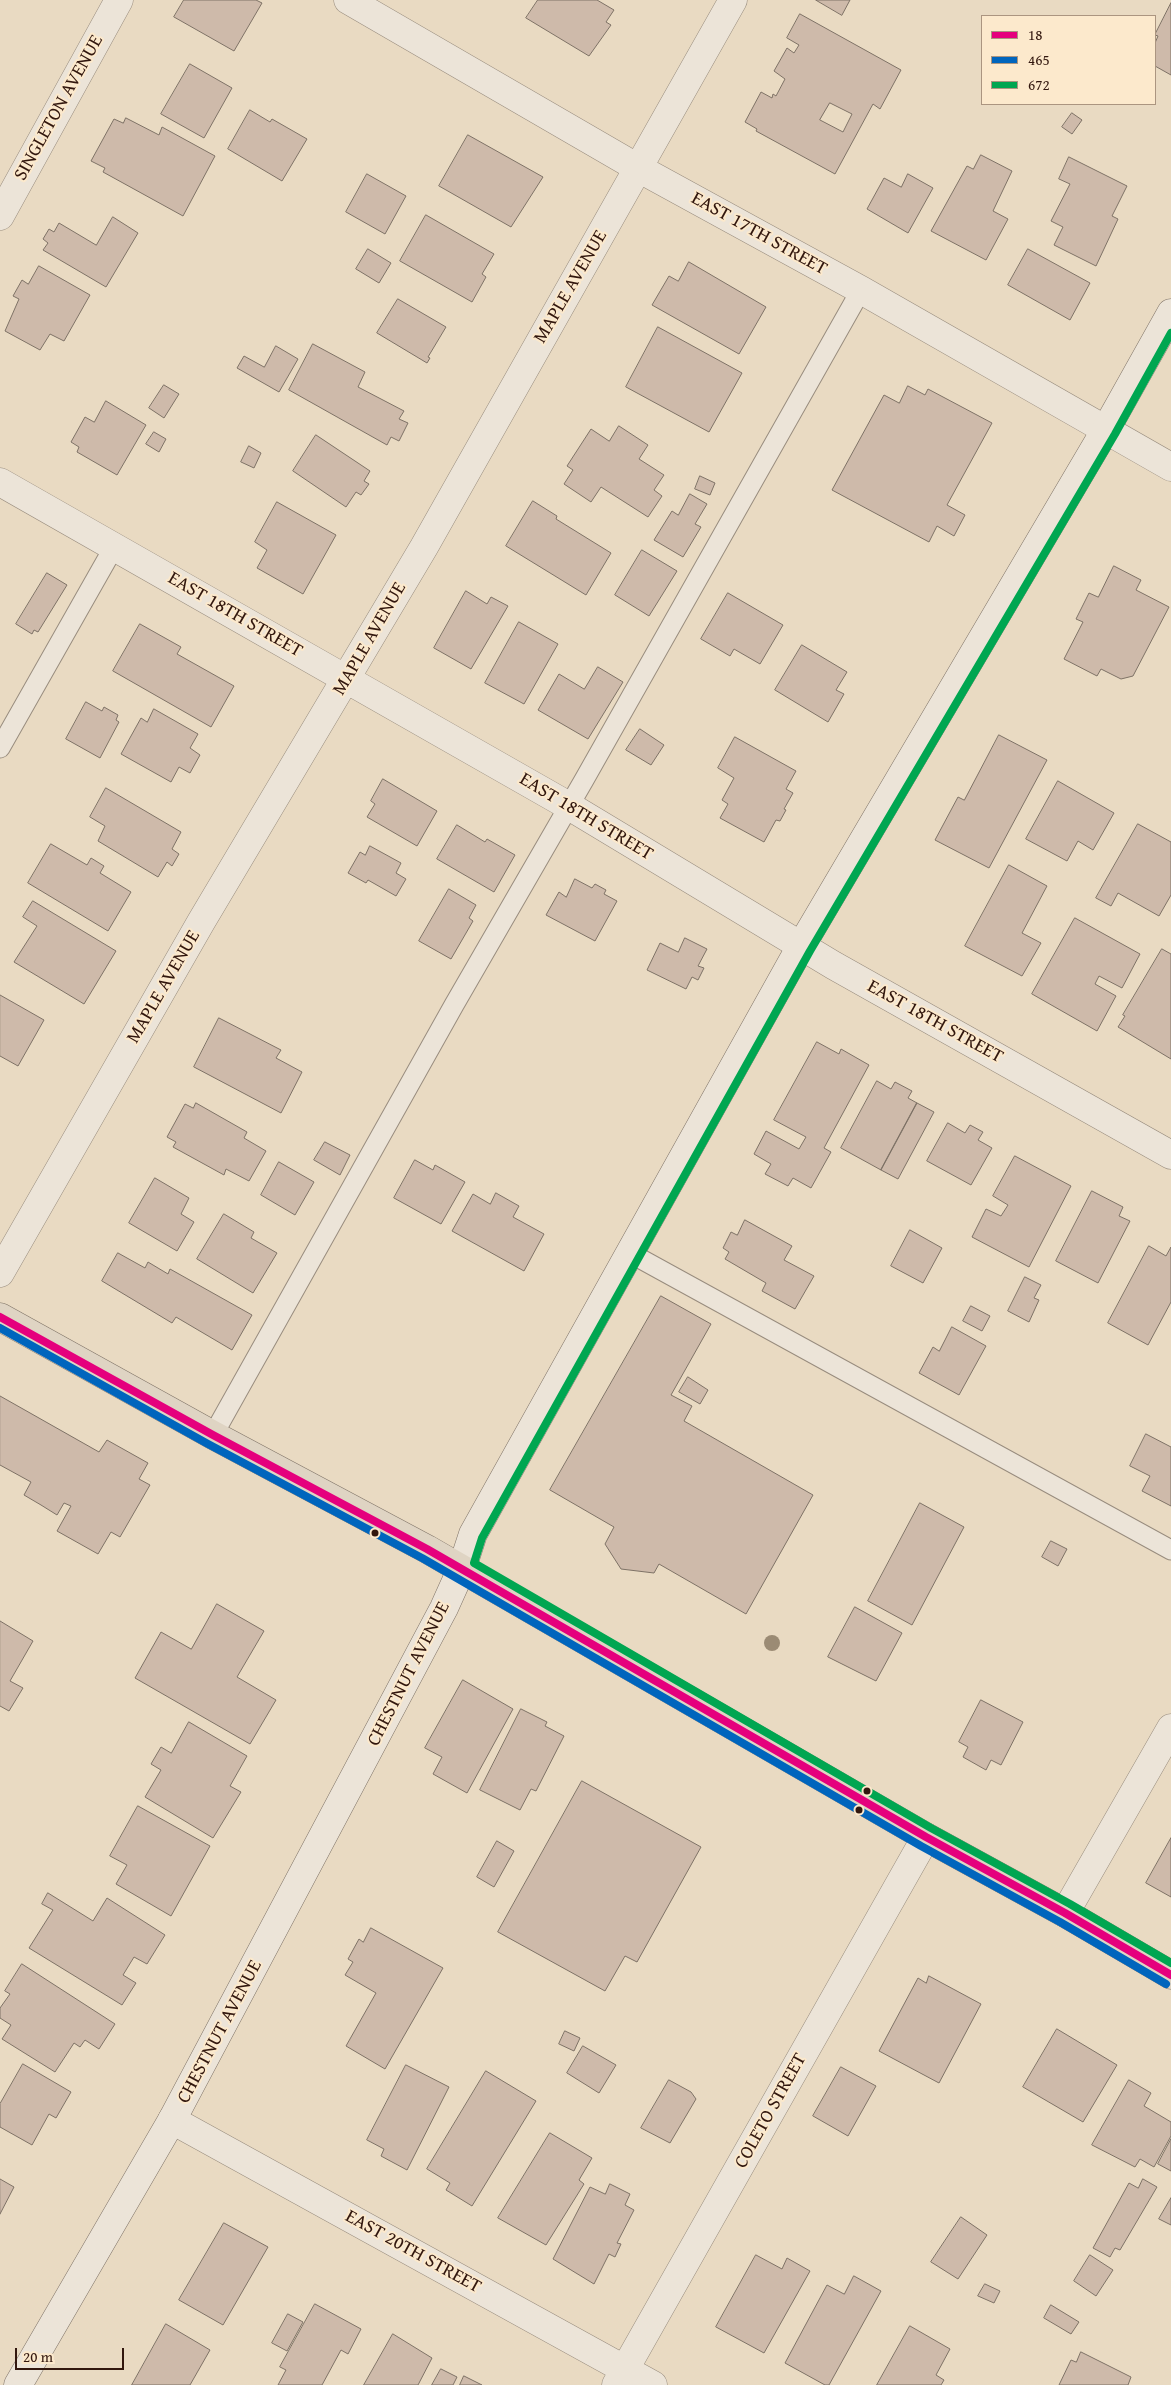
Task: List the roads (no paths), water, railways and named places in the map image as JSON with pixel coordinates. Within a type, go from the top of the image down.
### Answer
[{"type":"main road","points":[[0,1317],[213,1435],[462,1568],[926,1837],[1065,1913],[1171,1975]]},
{"type":"street","name":"SINGLETON AVENUE","points":[[0,216],[119,0]]},
{"type":"street","name":"EAST 17TH STREET","points":[[348,0],[638,168],[861,290],[1171,466]]},
{"type":"street","name":"MAPLE AVENUE","points":[[0,1273],[201,922],[347,679],[732,0]]},
{"type":"street","name":"CHESTNUT AVENUE","points":[[23,2383],[172,2120],[296,1890],[444,1608],[462,1568],[473,1534],[802,946],[1106,429],[1171,312]]},
{"type":"street","name":"EAST 18TH STREET","points":[[0,482],[569,806],[802,946],[1171,1155]]},
{"type":"street","points":[[1065,1913],[1171,1728]]},
{"type":"street","name":"COLETO STREET","points":[[620,2377],[926,1837]]},
{"type":"street","name":"EAST 20TH STREET","points":[[172,2120],[620,2377],[654,2385]]},
{"type":"lane","points":[[213,1435],[454,1005],[861,290]]},
{"type":"lane","points":[[0,748],[114,547]]},
{"type":"lane","points":[[630,1253],[1171,1550]]}]
